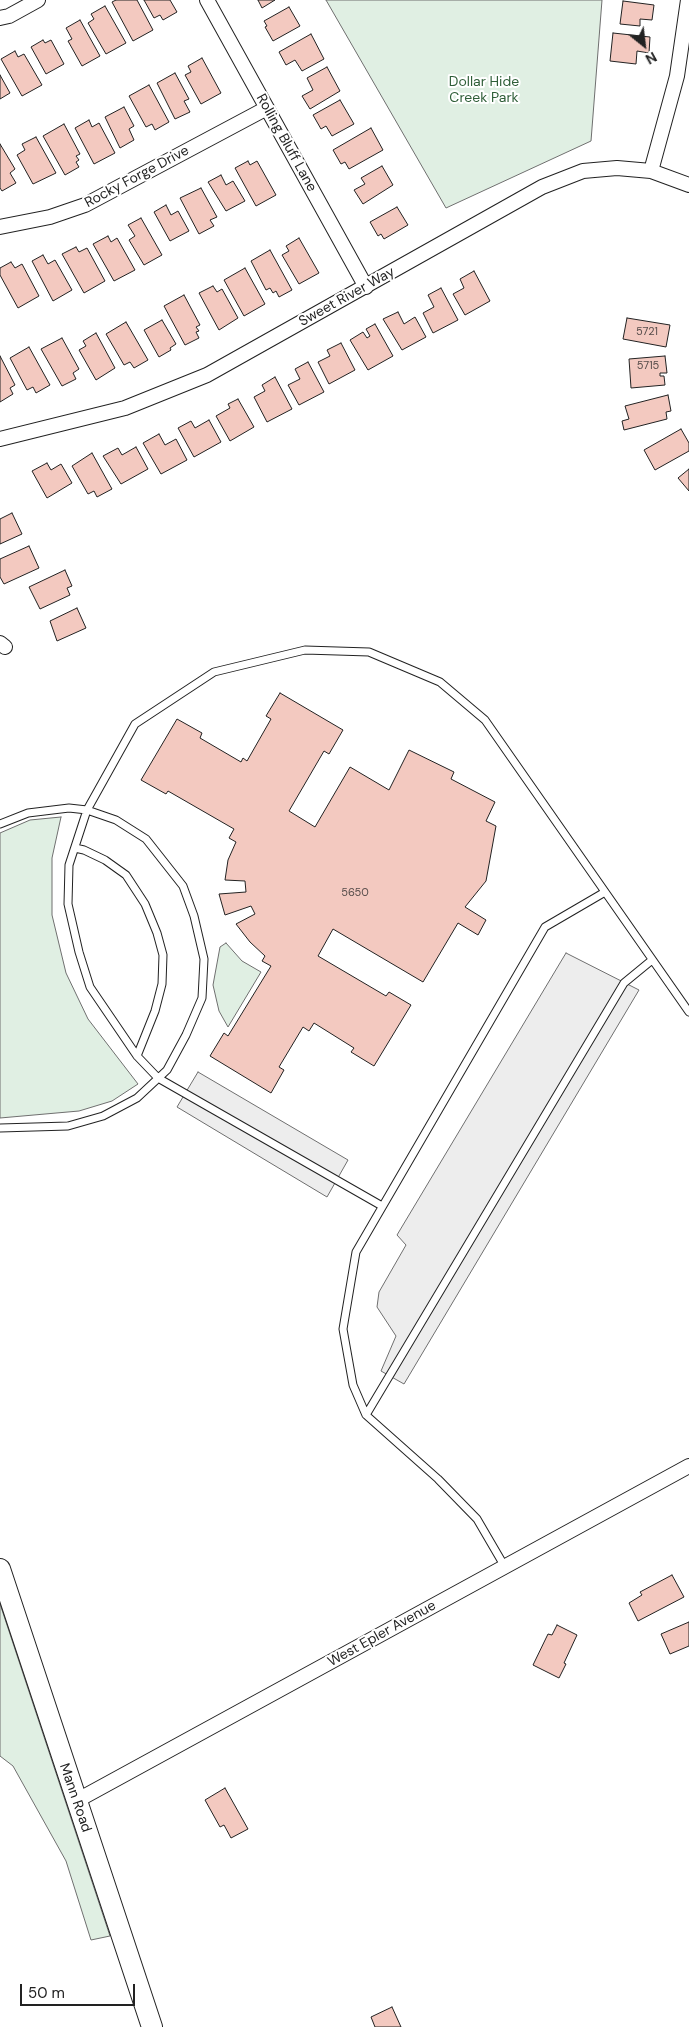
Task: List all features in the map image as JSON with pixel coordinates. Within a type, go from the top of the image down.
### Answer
[{"type":"main road","name":"Mann Road","points":[[0,1569],[152,2027]]},
{"type":"street","points":[[0,18],[8,16],[38,0]]},
{"type":"street","name":"Rolling Bluff Lane","points":[[207,0],[366,287]]},
{"type":"street","points":[[651,171],[677,76],[688,0]]},
{"type":"street","name":"Rocky Forge Drive","points":[[0,228],[50,217],[85,205],[267,108]]},
{"type":"street","name":"Sweet River Way","points":[[0,439],[125,408],[207,375],[542,188],[583,171],[616,168],[651,171],[689,185]]},
{"type":"street","name":"West Epler Avenue","points":[[76,1802],[689,1466]]},
{"type":"lane","points":[[382,1206],[158,1078],[137,1056],[90,987],[79,952],[68,904],[69,865],[87,810],[135,724],[214,672],[304,650],[369,652],[440,682],[486,720],[689,1012]]},
{"type":"lane","points":[[0,824],[28,813],[69,808],[87,810],[116,820],[146,839],[183,886],[194,916],[204,959],[202,998],[186,1035],[167,1070],[137,1098],[103,1116],[68,1126],[0,1128]]},
{"type":"lane","points":[[74,848],[84,850],[105,860],[126,875],[145,904],[157,933],[163,955],[162,984],[155,1011],[137,1056]]},
{"type":"lane","points":[[505,1567],[477,1519],[438,1479],[366,1415],[353,1385],[343,1329],[356,1252],[545,928],[605,892]]},
{"type":"lane","points":[[366,1415],[624,983],[652,960]]},
{"type":"green space","name":"Dollar Hide Creek Park","points":[[326,0],[602,0],[591,141],[446,208]]},
{"type":"green space","points":[[61,817],[52,858],[52,915],[66,973],[88,1019],[138,1084],[112,1101],[79,1111],[0,1118],[0,833],[30,820]]},
{"type":"green space","points":[[226,943],[242,961],[261,972],[228,1027],[219,1011],[213,985],[220,947]]},
{"type":"green space","points":[[0,1604],[110,1936],[91,1940],[66,1861],[13,1766],[0,1756]]},
{"type":"shaded area","points":[[566,953],[639,990],[404,1384],[381,1371],[396,1336],[377,1307],[379,1292],[406,1245],[397,1235]]},
{"type":"shaded area","points":[[198,1072],[348,1160],[327,1197],[177,1107]]},
{"type":"building","points":[[116,0],[137,0],[153,30],[133,41],[112,2]]},
{"type":"building","points":[[144,0],[170,0],[177,12],[163,20],[160,15],[154,18]]},
{"type":"building","points":[[258,0],[275,0],[262,8]]},
{"type":"building","points":[[623,1],[654,5],[652,20],[640,19],[640,26],[620,24]]},
{"type":"building","points":[[105,6],[126,43],[106,54],[88,23],[94,19],[91,14]]},
{"type":"building","points":[[289,7],[300,26],[273,41],[265,27],[267,26],[264,21]]},
{"type":"building","points":[[80,20],[100,56],[82,66],[68,41],[72,39],[66,28]]},
{"type":"building","points":[[613,33],[650,37],[649,53],[637,51],[636,64],[610,61]]},
{"type":"building","points":[[311,34],[324,59],[302,71],[295,60],[286,65],[279,52]]},
{"type":"building","points":[[43,40],[45,43],[51,40],[64,64],[46,74],[31,47]]},
{"type":"building","points":[[15,51],[18,57],[24,54],[42,85],[22,96],[1,59]]},
{"type":"building","points":[[202,58],[221,93],[201,104],[185,75],[191,72],[188,66]]},
{"type":"building","points":[[327,67],[340,91],[310,109],[302,96],[313,90],[307,78]]},
{"type":"building","points":[[175,73],[189,99],[184,101],[190,112],[175,119],[157,83]]},
{"type":"building","points":[[0,75],[10,93],[0,99]]},
{"type":"building","points":[[149,85],[169,122],[155,130],[152,124],[146,127],[129,96]]},
{"type":"building","points":[[340,100],[354,124],[332,136],[326,126],[321,129],[313,115]]},
{"type":"building","points":[[124,107],[134,126],[129,129],[134,140],[120,148],[105,117]]},
{"type":"building","points":[[89,120],[92,127],[99,123],[115,153],[94,164],[75,128]]},
{"type":"building","points":[[64,124],[80,154],[76,156],[79,160],[76,162],[79,167],[65,175],[43,136]]},
{"type":"building","points":[[371,128],[383,150],[349,169],[345,162],[341,164],[333,150]]},
{"type":"building","points":[[36,137],[56,173],[33,184],[17,155],[25,150],[22,144]]},
{"type":"building","points":[[0,144],[15,169],[10,173],[16,183],[2,191],[0,188]]},
{"type":"building","points":[[248,161],[250,165],[257,161],[276,195],[256,206],[235,168]]},
{"type":"building","points":[[382,166],[393,185],[363,204],[354,190],[365,184],[361,178]]},
{"type":"building","points":[[221,175],[226,185],[233,181],[245,201],[226,211],[208,182]]},
{"type":"building","points":[[201,188],[217,217],[210,220],[214,226],[199,234],[180,198]]},
{"type":"building","points":[[166,205],[171,215],[178,211],[189,231],[170,241],[154,212]]},
{"type":"building","points":[[397,207],[408,225],[384,239],[381,234],[378,236],[370,222]]},
{"type":"building","points":[[141,218],[162,255],[144,265],[129,240],[135,236],[128,225]]},
{"type":"building","points":[[108,236],[111,242],[117,238],[135,270],[114,281],[93,244]]},
{"type":"building","points":[[299,238],[319,273],[299,284],[282,255],[289,251],[286,246]]},
{"type":"building","points":[[76,247],[79,252],[87,248],[105,281],[84,293],[62,254]]},
{"type":"building","points":[[270,250],[292,290],[279,297],[276,291],[273,293],[270,288],[266,290],[251,261]]},
{"type":"building","points":[[43,255],[48,264],[55,260],[72,290],[53,301],[32,261]]},
{"type":"building","points":[[11,262],[15,268],[22,264],[39,296],[18,308],[0,275],[0,268]]},
{"type":"building","points":[[245,268],[265,304],[244,316],[224,280]]},
{"type":"building","points":[[474,271],[490,301],[465,315],[453,294],[464,288],[460,279]]},
{"type":"building","points":[[213,286],[217,292],[222,289],[238,318],[219,330],[199,293]]},
{"type":"building","points":[[441,288],[458,320],[433,333],[423,313],[434,307],[428,295]]},
{"type":"building","points":[[184,295],[200,325],[196,327],[199,331],[196,332],[199,338],[185,345],[164,306]]},
{"type":"building","points":[[398,312],[404,324],[415,317],[426,337],[402,350],[383,319]]},
{"type":"building","points":[[627,318],[670,325],[666,347],[623,339]]},
{"type":"building","points":[[162,320],[176,344],[170,348],[171,350],[159,357],[144,330]]},
{"type":"building","points":[[126,322],[148,360],[134,368],[130,362],[124,365],[106,334]]},
{"type":"building","points":[[375,324],[393,356],[368,370],[350,340],[363,332],[367,338],[370,336],[366,329]]},
{"type":"building","points":[[96,333],[115,368],[96,380],[79,350],[86,346],[83,341]]},
{"type":"building","points":[[62,338],[79,369],[73,373],[76,379],[62,386],[41,349]]},
{"type":"building","points":[[341,343],[355,370],[329,384],[318,362],[330,356],[327,350]]},
{"type":"building","points":[[29,347],[50,385],[36,393],[33,387],[27,390],[10,358]]},
{"type":"building","points":[[0,356],[15,385],[10,388],[13,394],[0,402]]},
{"type":"building","points":[[665,356],[667,373],[660,373],[660,376],[664,376],[665,385],[631,388],[629,359]]},
{"type":"building","points":[[308,362],[324,392],[299,405],[288,385],[300,379],[295,369]]},
{"type":"building","points":[[275,377],[292,409],[267,422],[254,397],[265,391],[262,385]]},
{"type":"building","points":[[668,395],[671,411],[666,412],[667,419],[624,430],[622,421],[629,419],[625,406]]},
{"type":"building","points":[[238,399],[254,427],[230,441],[216,416],[230,408],[228,404]]},
{"type":"building","points":[[209,420],[221,442],[194,457],[178,428],[191,421],[195,428]]},
{"type":"building","points":[[681,429],[689,443],[689,451],[655,470],[644,450]]},
{"type":"building","points":[[159,434],[165,445],[176,439],[187,460],[161,474],[143,443]]},
{"type":"building","points":[[136,447],[148,469],[121,484],[103,456],[118,448],[122,455]]},
{"type":"building","points":[[92,453],[112,489],[97,497],[94,491],[88,494],[72,466]]},
{"type":"building","points":[[47,463],[51,470],[61,464],[72,483],[47,498],[32,471]]},
{"type":"building","points":[[689,469],[689,491],[678,478]]},
{"type":"building","points":[[12,513],[22,534],[0,544],[0,519]]},
{"type":"building","points":[[29,546],[39,568],[4,584],[0,577],[0,559]]},
{"type":"building","points":[[65,570],[72,586],[67,588],[70,595],[40,609],[29,587]]},
{"type":"building","points":[[77,608],[86,628],[57,641],[50,621]]},
{"type":"building","points":[[280,693],[343,730],[329,754],[324,751],[289,811],[315,827],[350,767],[389,790],[409,750],[454,772],[451,779],[495,802],[486,821],[496,826],[486,881],[465,907],[486,920],[478,935],[458,923],[423,982],[333,929],[318,956],[386,996],[389,992],[411,1005],[374,1066],[351,1052],[354,1048],[314,1023],[309,1031],[303,1027],[279,1067],[284,1070],[271,1093],[210,1056],[224,1033],[228,1036],[271,966],[262,961],[265,956],[250,942],[236,924],[255,914],[251,906],[225,915],[219,894],[246,892],[245,881],[225,880],[228,860],[236,842],[229,838],[234,829],[168,791],[166,794],[141,780],[177,719],[202,733],[200,738],[241,762],[243,758],[247,761],[271,719],[266,716]]},
{"type":"building","points":[[672,1575],[684,1597],[638,1621],[629,1603],[642,1595],[640,1592]]},
{"type":"building","points":[[689,1622],[689,1646],[670,1654],[661,1634]]},
{"type":"building","points":[[557,1625],[577,1635],[559,1678],[533,1665],[548,1634],[552,1635]]},
{"type":"building","points":[[225,1788],[248,1829],[231,1838],[224,1825],[220,1827],[205,1800]]},
{"type":"building","points":[[392,2007],[401,2027],[375,2027],[371,2017]]}]
